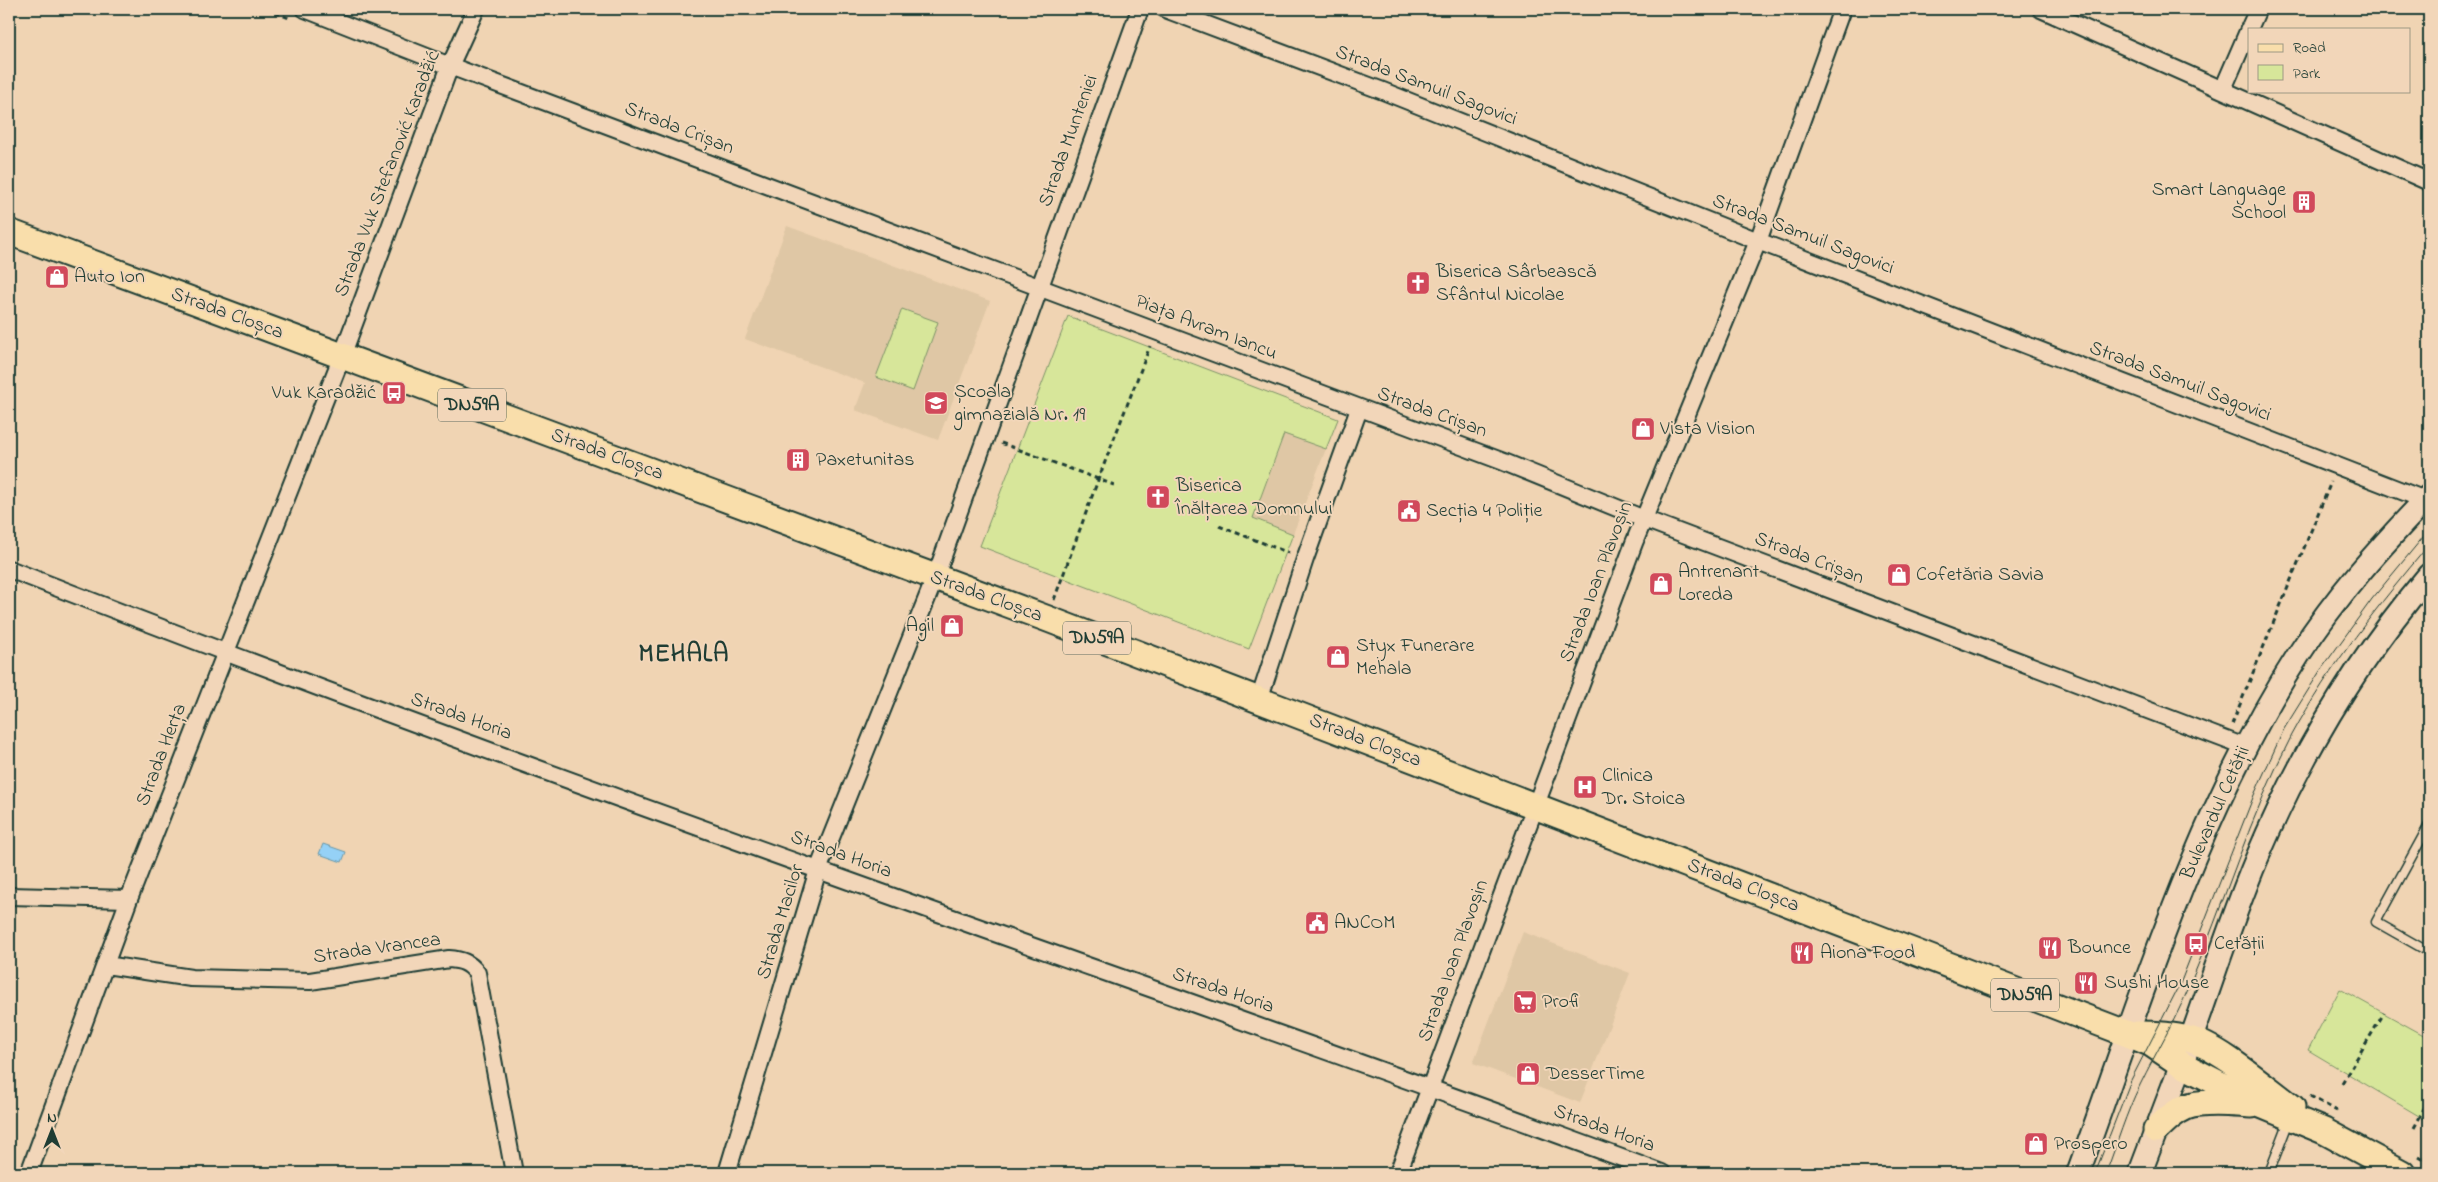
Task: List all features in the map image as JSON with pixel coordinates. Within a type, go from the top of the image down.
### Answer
[{"type":"main road","name":"Strada Cloșca","points":[[9,232],[1048,620],[2128,1034]]},
{"type":"main road","name":"Bulevardul Cetății","points":[[2078,1173],[2204,833],[2245,747],[2295,659],[2333,606],[2377,552],[2427,498]]},
{"type":"main road","points":[[2140,1173],[2243,893],[2258,856],[2301,766],[2348,684],[2381,637],[2429,575]]},
{"type":"main road","name":"DN59A","points":[[2128,1034],[2156,1034],[2190,1040],[2223,1057],[2324,1131]]},
{"type":"main road","name":"DN59A","points":[[2128,1034],[2150,1043],[2181,1064],[2261,1105],[2407,1164]]},
{"type":"main road","name":"DN59A","points":[[2156,1130],[2172,1114],[2188,1106],[2217,1103],[2261,1105]]},
{"type":"street","name":"Strada Crișan","points":[[306,9],[450,66],[1039,287]]},
{"type":"street","name":"Strada Vuk Stefanović Karadžić","points":[[342,356],[450,66],[476,9]]},
{"type":"street","name":"Strada Munteniei","points":[[1039,287],[1140,9]]},
{"type":"street","name":"Strada Samuil Sagovici","points":[[1165,9],[1383,91],[1758,241],[2338,466],[2427,498]]},
{"type":"street","name":"Strada Ioan Plavoșin","points":[[1398,1173],[1534,807],[1644,519],[1758,241],[1842,9]]},
{"type":"street","points":[[2040,9],[2429,182]]},
{"type":"street","points":[[2249,28],[2258,9]]},
{"type":"street","points":[[2223,90],[2248,31]]},
{"type":"street","name":"Piața Avram Iancu","points":[[1039,287],[1359,409]]},
{"type":"street","points":[[935,578],[1039,287]]},
{"type":"street","name":"Strada Herța","points":[[29,1173],[129,899],[342,356]]},
{"type":"street","name":"Strada Crișan","points":[[1359,409],[1504,462],[1644,519],[2245,747]]},
{"type":"street","points":[[1259,700],[1305,559],[1359,409]]},
{"type":"street","name":"Strada Horia","points":[[9,569],[225,653],[818,870],[1430,1087],[1662,1173]]},
{"type":"street","name":"Strada Macilor","points":[[727,1173],[818,870],[935,578]]},
{"type":"street","points":[[9,896],[129,899]]},
{"type":"street","name":"Strada Vrancea","points":[[106,965],[191,978],[310,981],[448,959],[461,960],[471,965],[477,973],[514,1173]]},
{"type":"lane","points":[[2429,825],[2376,922],[2429,952]]},
{"type":"lane","points":[[2270,1173],[2291,1117]]},
{"type":"path","points":[[1048,620],[1098,480],[1152,341]]},
{"type":"path","points":[[985,436],[1114,485]]},
{"type":"path","points":[[2230,727],[2338,466]]},
{"type":"path","points":[[1219,526],[1305,559]]},
{"type":"path","points":[[2342,1083],[2384,1013]]},
{"type":"path","points":[[2303,1092],[2345,1116]]},
{"type":"path","points":[[2414,1128],[2429,1100]]},
{"type":"path","points":[[2407,1164],[2429,1163]]},
{"type":"shaded area","points":[[787,226],[990,301],[938,440],[855,410],[865,383],[745,339]]},
{"type":"shaded area","points":[[1285,433],[1326,449],[1293,534],[1253,518]]},
{"type":"shaded area","points":[[1523,932],[1630,973],[1580,1103],[1473,1063]]},
{"type":"green space","points":[[902,309],[938,322],[913,391],[876,377]]},
{"type":"green space","points":[[1068,316],[1338,419],[1326,449],[1284,434],[1253,518],[1293,534],[1249,649],[980,546]]},
{"type":"green space","points":[[2340,989],[2429,1038],[2429,1122],[2308,1050]]},
{"type":"water","points":[[323,844],[346,852],[342,862],[319,854]]},
{"type":"tram line","points":[[2095,1173],[2131,1080],[2180,984],[2254,795],[2284,729],[2320,671],[2372,599],[2429,530]]},
{"type":"tram line","points":[[2106,1173],[2135,1096],[2189,987],[2263,796],[2292,735],[2338,661],[2429,545]]},
{"type":"place","name":"Smart Language School","points":[[2304,202]]},
{"type":"place","name":"Auto Ion","points":[[57,277]]},
{"type":"place","name":"Biserica Sârbească Sfântul Nicolae","points":[[1418,283]]},
{"type":"place","name":"Vuk Karadžić","points":[[394,393]]},
{"type":"place","name":"Școala gimnazială Nr. 19","points":[[936,403]]},
{"type":"place","name":"Vista Vision","points":[[1643,429]]},
{"type":"place","name":"Paxetunitas","points":[[798,460]]},
{"type":"place","name":"Biserica Înălțarea Domnului","points":[[1158,497]]},
{"type":"place","name":"Secția 4 Poliție","points":[[1409,511]]},
{"type":"place","name":"Cofetăria Savia","points":[[1899,575]]},
{"type":"place","name":"Antrenant Loreda","points":[[1661,584]]},
{"type":"place","name":"Agil","points":[[952,626]]},
{"type":"place","name":"Styx Funerare Mehala","points":[[1338,657]]},
{"type":"place","name":"Clinica Dr. Stoica","points":[[1585,787]]},
{"type":"place","name":"ANCOM","points":[[1317,923]]},
{"type":"place","name":"Cetății","points":[[2196,944]]},
{"type":"place","name":"Bounce","points":[[2050,948]]},
{"type":"place","name":"Aiona Food","points":[[1802,953]]},
{"type":"place","name":"Sushi House","points":[[2086,983]]},
{"type":"place","name":"Profi","points":[[1525,1002]]},
{"type":"place","name":"DesserTime","points":[[1528,1074]]},
{"type":"place","name":"Prospero","points":[[2036,1144]]},
{"type":"district","name":"MEHALA","points":[[684,655]]}]
